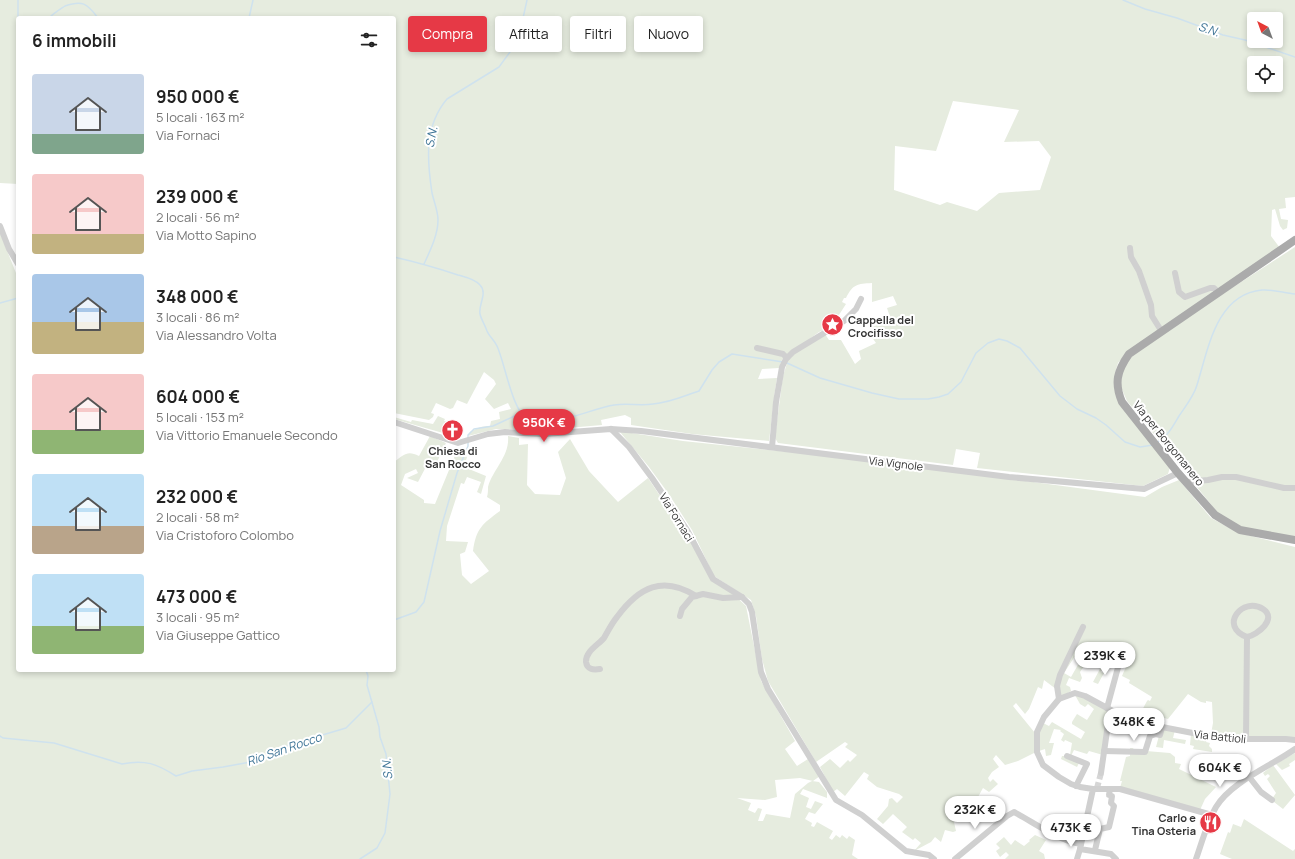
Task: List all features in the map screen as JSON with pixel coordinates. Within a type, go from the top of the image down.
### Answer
[{"type":"main road","name":"Via per Borgomanero","points":[[1295,240],[1129,354],[1121,366],[1117,376],[1122,402],[1178,473],[1215,515],[1240,530],[1295,540]]},
{"type":"street","points":[[0,226],[9,249],[16,261]]},
{"type":"street","points":[[1130,248],[1131,257],[1140,271],[1151,305],[1152,316],[1162,332]]},
{"type":"street","points":[[1175,273],[1179,292],[1185,297],[1210,288],[1214,288],[1218,292]]},
{"type":"street","points":[[772,447],[776,402],[782,367],[786,358],[816,337],[844,321],[856,309],[861,299]]},
{"type":"street","points":[[757,348],[783,354],[786,358]]},
{"type":"street","points":[[396,423],[458,443],[488,434],[505,432],[544,434],[611,429]]},
{"type":"street","name":"Via Vignole","points":[[611,429],[772,447],[1009,477],[1144,489],[1178,473]]},
{"type":"street","name":"Via Fornaci","points":[[611,429],[629,447],[652,478],[687,530],[713,579],[742,597],[748,604],[752,612],[761,672],[768,689],[836,800],[862,815],[906,852],[929,855],[934,859]]},
{"type":"street","points":[[1186,482],[1236,476],[1284,488],[1295,488]]},
{"type":"street","points":[[600,670],[592,670],[588,667],[586,661],[588,653],[600,643],[621,611],[637,596],[652,586],[662,584],[669,585],[696,596]]},
{"type":"street","points":[[680,616],[686,602],[692,597],[703,594],[723,598],[742,597]]},
{"type":"street","points":[[1257,606],[1264,609],[1267,614],[1267,620],[1264,626],[1253,636],[1247,637],[1237,632],[1234,626],[1233,619],[1236,613],[1242,609],[1257,606]]},
{"type":"street","points":[[1083,627],[1060,675],[1057,686],[1059,699],[1044,717],[1037,732],[1037,752],[1043,765],[1059,777],[1076,786],[1093,789],[1120,789],[1212,815]]},
{"type":"street","points":[[1246,739],[1247,637]]},
{"type":"street","points":[[1101,773],[1108,709],[1123,649]]},
{"type":"street","name":"Via Battioli","points":[[1059,699],[1075,694],[1085,696],[1134,721],[1203,735],[1233,739],[1295,740]]},
{"type":"street","points":[[1104,751],[1145,752],[1150,736],[1156,734],[1160,735],[1162,727]]},
{"type":"street","points":[[1196,859],[1212,815],[1224,796],[1295,749]]},
{"type":"street","points":[[1068,756],[1087,764],[1076,786]]},
{"type":"street","points":[[1250,778],[1261,792],[1272,800]]},
{"type":"street","points":[[1077,859],[1093,789]]},
{"type":"street","points":[[1095,850],[1100,829],[1109,826],[1114,806],[1111,803],[1112,796],[1109,795],[1110,789]]},
{"type":"street","points":[[955,859],[1007,816],[1014,812],[1062,838],[1080,846],[1111,854],[1116,859]]},
{"type":"shaded area","points":[[0,0],[1295,0],[1295,197],[1285,198],[1286,208],[1279,209],[1281,219],[1288,220],[1287,228],[1283,230],[1280,226],[1275,209],[1272,210],[1271,236],[1280,248],[1125,355],[1118,363],[1115,373],[1117,397],[1171,464],[1168,474],[1143,486],[977,468],[980,453],[956,449],[953,465],[778,443],[775,438],[777,421],[783,376],[788,360],[794,354],[825,334],[829,340],[841,340],[855,364],[861,359],[859,351],[876,343],[871,336],[875,333],[872,327],[891,320],[887,308],[897,305],[893,296],[872,302],[872,283],[853,287],[846,298],[844,298],[842,302],[846,304],[837,318],[840,323],[819,332],[789,354],[782,360],[779,368],[762,369],[758,379],[777,378],[769,441],[692,434],[631,425],[631,418],[625,415],[601,420],[602,425],[544,430],[496,429],[468,436],[470,432],[477,428],[490,426],[491,421],[500,419],[499,412],[511,409],[508,403],[494,409],[485,399],[496,384],[494,380],[484,372],[467,404],[457,400],[453,408],[450,409],[436,403],[431,413],[434,414],[433,417],[429,420],[396,413],[396,16],[16,16],[16,184],[0,183]],"holes":[[[953,101],[1019,110],[1004,142],[1039,141],[1051,157],[1040,190],[999,193],[977,211],[947,202],[940,205],[894,190],[895,146],[936,151]]]},
{"type":"shaded area","points":[[0,233],[16,273],[16,672],[396,672],[396,460],[408,453],[419,456],[430,436],[446,443],[436,464],[429,461],[418,482],[407,478],[418,473],[416,469],[405,474],[401,485],[424,500],[424,503],[435,504],[456,453],[467,457],[464,467],[486,476],[481,494],[477,492],[481,482],[467,477],[464,484],[461,483],[447,526],[446,541],[468,542],[465,552],[460,554],[462,575],[471,584],[489,571],[473,551],[474,543],[478,532],[484,524],[500,511],[500,505],[487,497],[488,487],[490,480],[504,456],[508,443],[508,436],[519,438],[519,445],[528,444],[527,485],[535,494],[560,495],[566,478],[558,452],[570,439],[589,471],[618,502],[648,478],[693,545],[712,581],[730,591],[746,606],[761,681],[795,741],[785,749],[797,766],[808,759],[820,776],[813,781],[800,778],[775,780],[777,797],[765,800],[737,798],[751,803],[748,810],[755,813],[758,808],[762,809],[758,821],[763,821],[766,814],[790,818],[795,794],[812,781],[819,782],[827,792],[827,798],[803,789],[800,794],[809,798],[806,807],[811,809],[815,801],[823,804],[815,814],[809,812],[805,819],[812,823],[811,826],[814,827],[817,822],[833,831],[829,838],[832,840],[836,835],[840,838],[842,835],[847,839],[849,836],[855,840],[852,855],[858,859],[0,859]]},
{"type":"shaded area","points":[[1295,247],[1295,538],[1242,529],[1218,513],[1127,401],[1120,385],[1125,363],[1132,356],[1221,295]]},
{"type":"shaded area","points":[[438,416],[445,419],[444,421],[448,422],[443,433],[396,420],[396,418],[411,422],[412,420],[433,424]]},
{"type":"shaded area","points":[[620,432],[683,441],[905,464],[1145,497],[1162,487],[1179,480],[1211,518],[1239,533],[1295,547],[1295,737],[1243,738],[1211,734],[1213,723],[1212,702],[1201,702],[1188,694],[1168,719],[1160,717],[1161,714],[1155,712],[1153,719],[1140,714],[1147,701],[1150,701],[1152,697],[1129,683],[1130,680],[1122,676],[1128,662],[1122,660],[1112,660],[1109,665],[1104,664],[1101,672],[1104,673],[1098,684],[1093,682],[1101,667],[1077,653],[1064,673],[1071,677],[1079,663],[1084,666],[1080,672],[1082,678],[1080,682],[1069,678],[1066,685],[1070,687],[1071,691],[1061,697],[1056,689],[1044,680],[1042,689],[1038,687],[1029,709],[1025,714],[1016,703],[1013,706],[1035,733],[1036,752],[1018,761],[1005,765],[996,755],[993,759],[999,767],[992,772],[988,778],[990,782],[993,779],[998,784],[989,792],[983,788],[978,797],[983,801],[981,804],[973,809],[973,806],[958,808],[960,821],[954,822],[956,831],[953,832],[945,830],[941,842],[935,837],[931,842],[914,851],[921,843],[915,838],[913,840],[902,832],[907,827],[893,814],[883,824],[877,819],[888,806],[889,799],[892,798],[897,803],[903,797],[899,794],[877,787],[867,779],[869,775],[864,772],[845,796],[837,789],[833,792],[820,767],[830,759],[840,768],[848,760],[850,762],[857,755],[845,747],[848,744],[845,742],[816,762],[768,681],[762,659],[756,616],[751,600],[714,576],[692,530],[668,493]]},
{"type":"shaded area","points":[[1075,695],[1084,697],[1109,711],[1103,755],[1089,751],[1087,754],[1074,750],[1070,758],[1079,763],[1077,767],[1061,759],[1062,756],[1070,755],[1072,743],[1061,740],[1064,734],[1060,731],[1061,730],[1054,729],[1049,743],[1054,743],[1051,755],[1046,756],[1045,749],[1039,751],[1038,733],[1043,723],[1049,726],[1052,722],[1081,739],[1085,732],[1072,724],[1072,722],[1077,714],[1087,720],[1094,709],[1088,704],[1085,707],[1080,704]]},
{"type":"shaded area","points":[[1161,728],[1175,730],[1173,738],[1186,740],[1185,744],[1164,740],[1163,748],[1156,747]]},
{"type":"shaded area","points":[[1191,734],[1208,737],[1206,742],[1210,743],[1209,746],[1212,749],[1212,752],[1193,749],[1194,746],[1190,745]]},
{"type":"shaded area","points":[[1130,748],[1133,748],[1134,750],[1170,753],[1175,757],[1175,763],[1181,764],[1179,769],[1216,787],[1205,799],[1200,810],[1120,788],[1122,781],[1120,781],[1126,757],[1130,756]]},
{"type":"shaded area","points":[[1295,753],[1295,760],[1289,764],[1290,766],[1282,770],[1276,764]]},
{"type":"shaded area","points":[[1273,765],[1295,795],[1283,809],[1272,799],[1276,793],[1267,779],[1270,776],[1268,774],[1265,776],[1263,773]]},
{"type":"shaded area","points":[[1244,819],[1293,851],[1295,849],[1295,859],[1232,859],[1220,854],[1228,832],[1230,833],[1233,824],[1241,827]]},
{"type":"shaded area","points":[[1035,835],[1046,840],[1039,851],[1044,854],[1045,859],[1005,859],[1009,855],[1006,852],[1000,857],[996,851],[1000,848],[996,844],[1004,837],[1011,845],[1015,840],[1024,846]]},
{"type":"waterway","points":[[18,0],[18,16]]},
{"type":"waterway","name":"S.N.","points":[[249,16],[253,0]]},
{"type":"waterway","name":"S.N.","points":[[424,264],[438,226],[437,213],[430,181],[428,156],[434,120],[447,99],[499,67],[518,41],[527,0]]},
{"type":"waterway","name":"S.N.","points":[[1123,0],[1145,9],[1177,18],[1223,35],[1245,40],[1295,57]]},
{"type":"waterway","points":[[51,16],[65,6],[76,3],[84,4],[91,9],[96,16]]},
{"type":"waterway","points":[[396,258],[467,277],[480,285],[483,292],[480,310],[481,316],[488,333],[497,346],[513,397],[522,415],[528,420],[546,422],[614,405],[643,405],[671,401],[699,391],[712,370],[719,362],[732,354],[783,362]]},
{"type":"waterway","points":[[1158,442],[1165,437],[1194,393],[1216,326],[1224,313],[1234,302],[1246,294],[1262,290],[1295,294]]},
{"type":"waterway","points":[[0,303],[16,299]]},
{"type":"waterway","points":[[787,363],[820,378],[872,393],[899,399],[928,399],[948,394],[961,382],[976,353],[988,343],[999,339],[1007,341],[1020,348],[1060,396],[1077,409],[1096,418],[1125,442],[1140,447],[1153,445]]},
{"type":"waterway","name":"S.N.","points":[[468,438],[468,435],[474,429],[493,426],[521,413]]},
{"type":"waterway","name":"S.N.","points":[[396,619],[416,612],[424,602],[440,531],[457,473],[468,446],[468,442]]},
{"type":"waterway","name":"S.N.","points":[[360,859],[377,848],[385,833],[390,794],[386,754],[380,737],[379,727],[367,685],[368,676],[367,672]]},
{"type":"waterway","name":"Rio San Rocco","points":[[0,736],[3,738],[54,743],[122,764],[144,762],[163,768],[176,776],[192,771],[256,761],[292,744],[346,728],[372,702]]},
{"type":"tunnel","points":[[1097,788],[1101,773]]},
{"type":"place","name":"Cappella del Crocifisso","points":[[832,325]]},
{"type":"place","name":"Chiesa di San Rocco","points":[[453,430]]},
{"type":"place","name":"Carlo e Tina Osteria","points":[[1211,823]]}]
